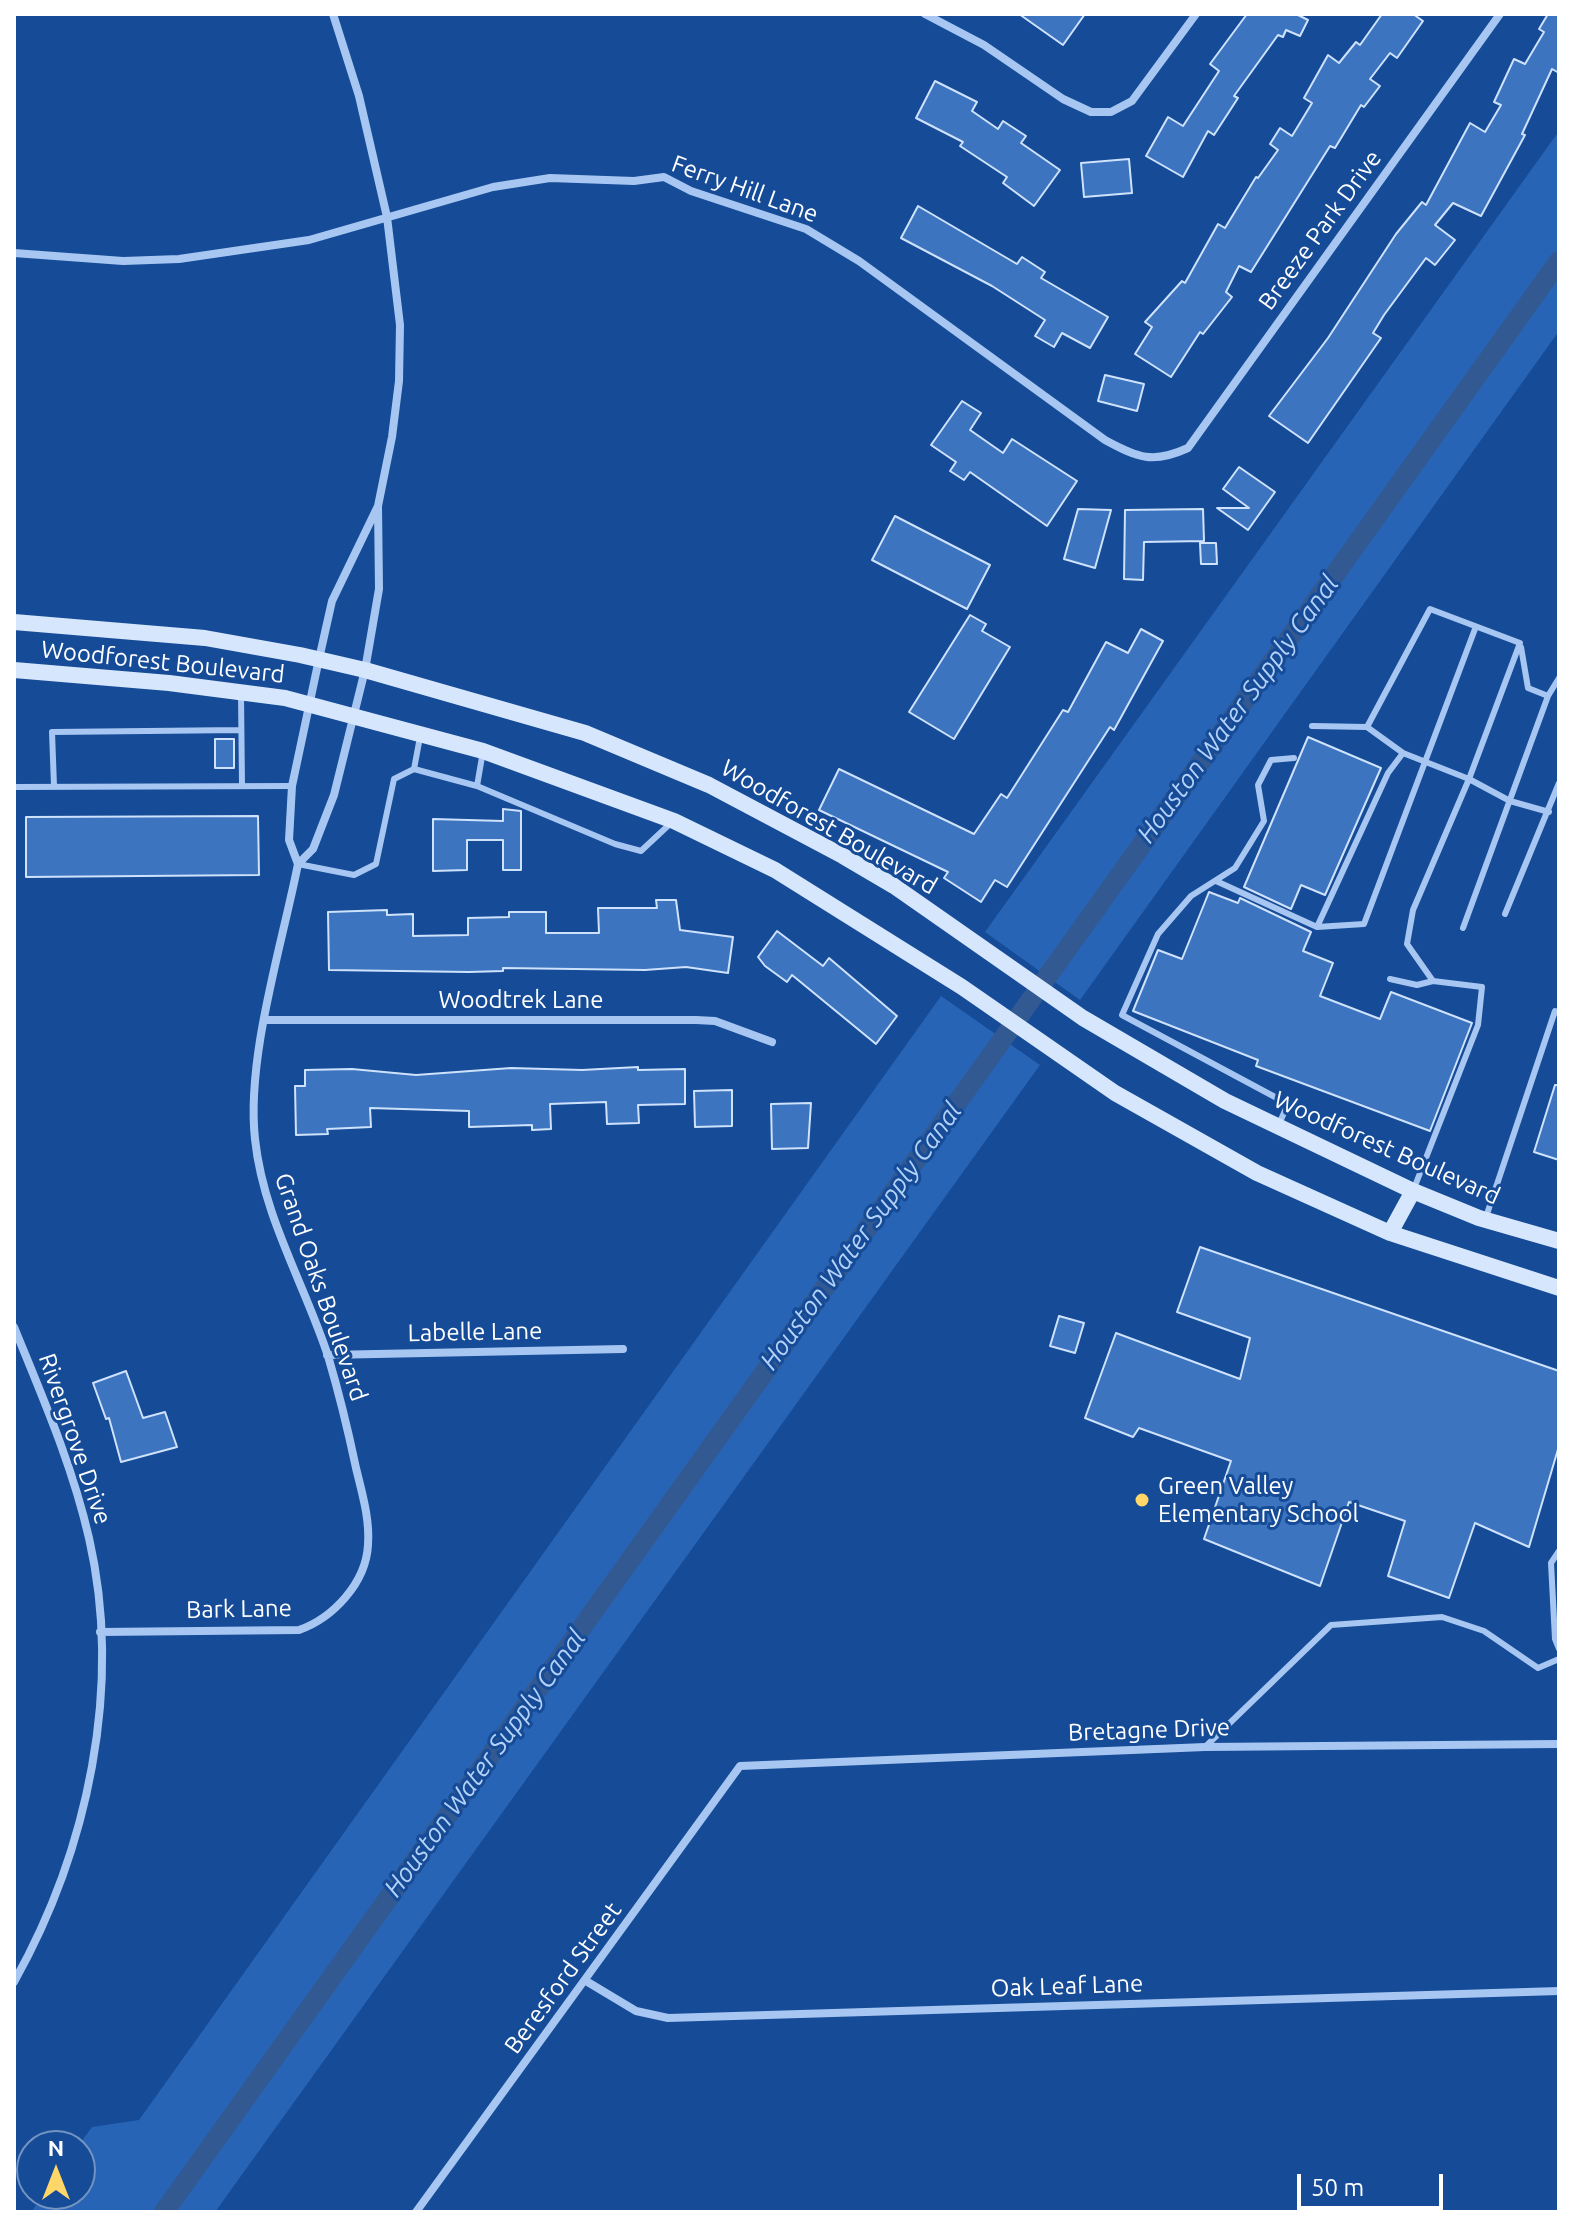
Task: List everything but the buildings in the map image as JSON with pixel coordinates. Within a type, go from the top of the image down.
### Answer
[{"type":"main road","name":"Woodforest Boulevard","points":[[14,622],[205,638],[319,659],[585,733],[709,785],[843,856],[894,886],[1083,1018],[1225,1101],[1413,1191],[1485,1220],[1559,1241]]},
{"type":"main road","name":"Woodforest Boulevard","points":[[14,670],[241,692],[309,705],[483,751],[674,821],[775,870],[922,963],[1070,1064],[1173,1128],[1257,1173],[1390,1233],[1559,1288]]},
{"type":"main road","points":[[1390,1233],[1413,1191]]},
{"type":"street","name":"Grand Oaks Boulevard","points":[[298,864],[313,849],[344,765],[365,670],[379,589],[378,506],[399,381],[400,325],[387,217],[359,96],[333,14]]},
{"type":"street","points":[[925,14],[984,45],[1063,99],[1091,112],[1111,112],[1132,101],[1196,14]]},
{"type":"street","name":"Breeze Park Drive","points":[[1164,457],[1188,448],[1500,14]]},
{"type":"street","name":"Ferry Hill Lane","points":[[14,253],[123,261],[179,259],[309,240],[493,187],[550,178],[620,181],[664,177],[691,191],[806,229],[859,261],[1105,440],[1137,458],[1164,457]]},
{"type":"street","name":"Grand Oaks Boulevard","points":[[357,1578],[365,1563],[368,1531],[349,1435],[327,1355],[261,1180],[254,1135],[255,1095],[266,1020],[298,864],[289,840],[292,786],[332,601],[378,506]]},
{"type":"street","name":"Woodtrek Lane","points":[[266,1020],[696,1020],[715,1021],[772,1042]]},
{"type":"street","name":"Rivergrove Drive","points":[[14,1327],[76,1488],[89,1540],[100,1632],[97,1728],[82,1817],[36,1940],[14,1982]]},
{"type":"street","name":"Labelle Lane","points":[[327,1355],[623,1349]]},
{"type":"street","name":"Bark Lane","points":[[100,1632],[299,1630],[317,1624],[334,1611],[357,1578]]},
{"type":"street","name":"Bretagne Drive","points":[[740,1766],[1205,1747],[1559,1744]]},
{"type":"street","name":"Beresford Street","points":[[416,2212],[740,1766]]},
{"type":"street","name":"Oak Leaf Lane","points":[[586,1981],[636,2011],[668,2018],[1559,1991]]},
{"type":"lane","points":[[1367,727],[1430,609],[1475,629],[1520,643]]},
{"type":"lane","points":[[1216,881],[1317,927],[1364,924],[1475,629]]},
{"type":"lane","points":[[1520,643],[1528,688],[1548,696]]},
{"type":"lane","points":[[1433,981],[1407,944],[1413,910],[1469,779],[1520,643]]},
{"type":"lane","points":[[1463,928],[1548,696],[1559,678]]},
{"type":"lane","points":[[241,692],[242,785]]},
{"type":"lane","points":[[1312,726],[1367,727],[1403,753],[1469,779],[1510,801],[1549,812]]},
{"type":"lane","points":[[54,786],[52,732],[241,730]]},
{"type":"lane","points":[[414,769],[421,734]]},
{"type":"lane","points":[[477,786],[483,751]]},
{"type":"lane","points":[[1317,927],[1388,773],[1403,753]]},
{"type":"lane","points":[[1278,1127],[1288,1104],[1122,1015],[1158,934],[1191,896],[1235,868],[1264,821],[1258,785],[1271,760],[1294,758]]},
{"type":"lane","points":[[298,864],[354,875],[376,864],[394,779],[414,769],[477,786],[615,844],[641,851],[674,821]]},
{"type":"lane","points":[[1505,914],[1559,783]]},
{"type":"lane","points":[[14,787],[292,786]]},
{"type":"lane","points":[[1390,979],[1417,985],[1433,981],[1482,987],[1478,1025],[1413,1191]]},
{"type":"lane","points":[[1485,1220],[1555,1011],[1559,1013]]},
{"type":"lane","points":[[1559,1551],[1551,1563],[1555,1639],[1559,1649]]},
{"type":"lane","points":[[1205,1747],[1331,1625],[1442,1617],[1484,1631],[1538,1668],[1559,1659]]},
{"type":"shaded area","points":[[1559,131],[1559,331],[1080,1000],[985,932]]},
{"type":"shaded area","points":[[941,996],[1040,1065],[215,2212],[31,2212],[96,2210],[96,2130],[90,2130],[92,2127],[139,2120]]},
{"type":"waterway","name":"Houston Water Supply Canal","points":[[164,2212],[1559,261]]},
{"type":"place","name":"Green Valley Elementary School","points":[[1142,1500]]}]
